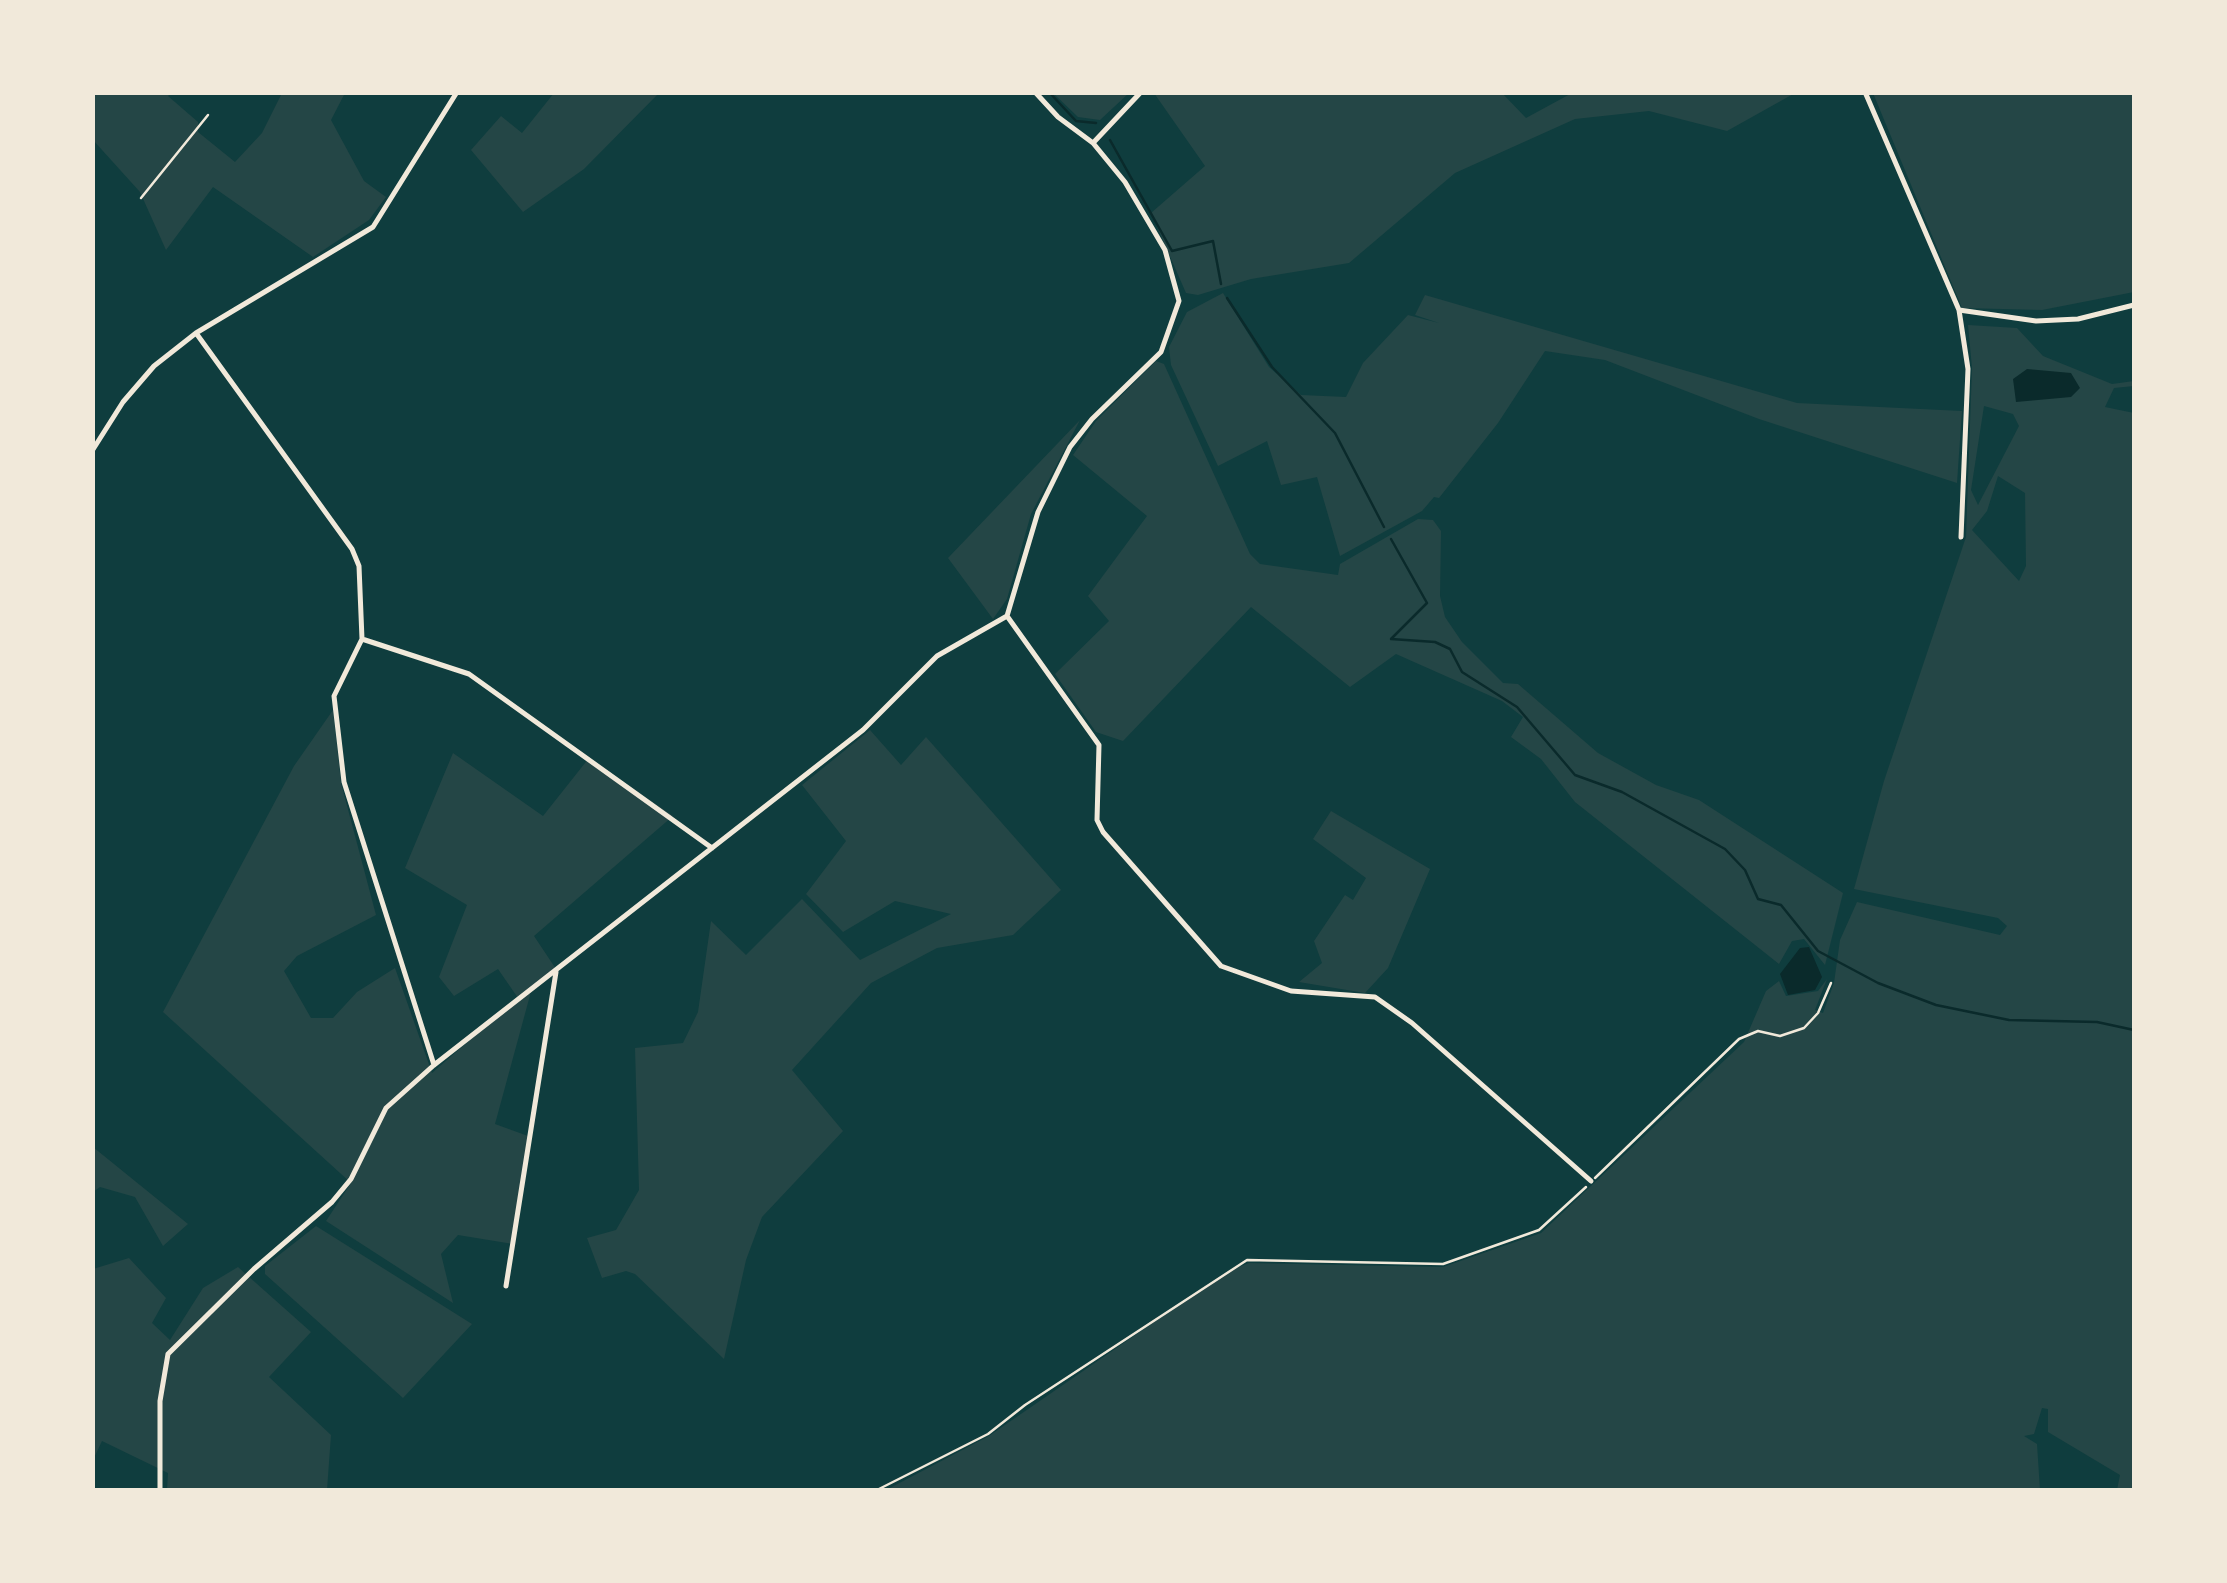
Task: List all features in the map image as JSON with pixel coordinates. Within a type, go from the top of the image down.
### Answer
[{"type":"street","points":[[92,450],[123,402],[154,366],[196,333],[373,226],[393,202],[457,92]]},
{"type":"street","points":[[160,1490],[160,1402],[168,1354],[254,1269],[332,1202],[351,1178],[386,1108],[434,1064],[863,730],[937,656],[1007,616],[1038,512],[1070,447],[1092,419],[1161,352],[1178,312],[1165,250],[1125,182],[1093,142],[1058,118],[1034,92]]},
{"type":"street","points":[[1093,142],[1141,92]]},
{"type":"street","points":[[1865,92],[1959,310],[1968,369],[1961,537]]},
{"type":"street","points":[[1959,310],[2036,321],[2078,319],[2134,305]]},
{"type":"street","points":[[196,333],[352,549],[359,566],[362,639],[334,696],[344,782],[434,1064]]},
{"type":"street","points":[[1007,616],[1099,744],[1102,770],[1097,820],[1103,832],[1221,966],[1291,991],[1375,997],[1412,1023],[1591,1181]]},
{"type":"street","points":[[362,639],[469,674],[713,849]]},
{"type":"street","points":[[506,1286],[556,969]]},
{"type":"lane","points":[[141,198],[208,114]]},
{"type":"path","points":[[877,1490],[988,1434],[1025,1405],[1247,1260],[1442,1264],[1538,1230],[1740,1038],[1758,1031],[1780,1036],[1804,1028],[1818,1013],[1831,982]]},
{"type":"shaded area","points":[[93,93],[171,93],[168,96],[198,122],[198,132],[235,162],[262,133],[282,93],[345,93],[331,120],[364,181],[386,197],[369,220],[313,257],[213,187],[166,250],[140,192],[93,140]]},
{"type":"shaded area","points":[[554,93],[659,93],[584,169],[523,212],[471,150],[501,116],[522,133]]},
{"type":"shaded area","points":[[1053,93],[1129,93],[1100,120],[1078,117]]},
{"type":"shaded area","points":[[1154,93],[1502,93],[1526,118],[1572,93],[1795,93],[1727,131],[1649,111],[1575,119],[1455,173],[1349,263],[1251,279],[1198,295],[1186,293],[1151,213],[1205,166]]},
{"type":"shaded area","points":[[1873,93],[2134,93],[2134,292],[2042,310],[1962,308]]},
{"type":"shaded area","points":[[1223,293],[1269,367],[1301,395],[1346,397],[1363,363],[1408,315],[1439,323],[1415,315],[1425,295],[1797,403],[1962,411],[1957,483],[1759,419],[1605,360],[1545,351],[1498,423],[1439,498],[1434,497],[1422,511],[1340,556],[1317,477],[1281,485],[1267,441],[1218,466],[1171,365],[1169,347],[1187,312]]},
{"type":"shaded area","points":[[1968,325],[2017,328],[2043,356],[2112,384],[2134,381],[2134,386],[2114,388],[2105,407],[2134,413],[2134,1490],[2117,1490],[2120,1475],[2048,1432],[2048,1409],[2042,1408],[2034,1434],[2024,1436],[2037,1444],[2040,1490],[886,1490],[989,1436],[1228,1271],[1249,1263],[1443,1267],[1541,1233],[1744,1042],[1766,991],[1779,981],[1786,996],[1818,991],[1827,979],[1815,1010],[1823,1013],[1834,983],[1840,940],[1857,902],[2000,935],[2007,926],[1998,918],[1854,889],[1884,781],[1966,537],[1972,368]],"holes":[[[1984,406],[2013,414],[2019,426],[1978,505],[1971,490]],[[1998,476],[2025,493],[2026,566],[2019,581],[1972,530],[1987,511]]]},
{"type":"shaded area","points":[[1156,361],[1164,364],[1250,554],[1260,564],[1338,575],[1340,564],[1418,519],[1433,520],[1441,531],[1440,596],[1445,617],[1462,642],[1503,683],[1518,684],[1598,753],[1656,785],[1699,800],[1843,893],[1825,965],[1804,939],[1792,941],[1779,964],[1575,802],[1541,759],[1511,737],[1523,717],[1502,701],[1396,654],[1350,687],[1251,607],[1123,741],[1096,732],[1055,674],[1109,621],[1088,596],[1147,516],[1073,455],[1096,421]]},
{"type":"shaded area","points":[[2027,369],[2071,373],[2080,388],[2071,397],[2016,402],[2013,379]]},
{"type":"shaded area","points":[[1080,420],[1031,514],[1007,599],[993,619],[948,558]]},
{"type":"shaded area","points":[[333,710],[341,783],[376,915],[297,956],[284,971],[311,1018],[333,1018],[357,992],[395,968],[432,1073],[518,998],[498,969],[454,996],[439,977],[467,905],[405,868],[453,753],[543,816],[589,758],[673,816],[534,936],[556,969],[532,988],[495,1124],[528,1136],[513,1244],[458,1235],[441,1254],[453,1303],[326,1221],[351,1183],[163,1012],[294,766]]},
{"type":"shaded area","points":[[870,730],[901,765],[926,737],[1061,890],[1013,935],[937,948],[871,983],[792,1070],[843,1131],[762,1217],[746,1260],[724,1359],[635,1274],[626,1271],[602,1278],[587,1238],[616,1230],[639,1190],[635,1048],[683,1043],[698,1012],[711,921],[746,955],[802,899],[860,960],[951,914],[895,901],[843,932],[806,894],[846,841],[802,785]]},
{"type":"shaded area","points":[[1331,811],[1430,869],[1388,968],[1365,993],[1299,982],[1322,963],[1314,941],[1345,895],[1353,900],[1366,878],[1313,839]]},
{"type":"shaded area","points":[[1809,947],[1822,977],[1815,990],[1788,995],[1780,974],[1800,948]]},
{"type":"shaded area","points":[[92,1147],[188,1224],[163,1246],[135,1197],[100,1187],[93,1192]]},
{"type":"shaded area","points":[[316,1226],[472,1324],[403,1398],[265,1274],[265,1266]]},
{"type":"shaded area","points":[[129,1258],[166,1298],[152,1323],[170,1340],[203,1288],[238,1267],[311,1332],[269,1377],[331,1435],[327,1490],[167,1490],[168,1473],[102,1441],[93,1460],[93,1269]]},
{"type":"waterway","points":[[1049,92],[1076,121],[1096,123]]},
{"type":"waterway","points":[[1110,140],[1172,251],[1213,241],[1221,284]]},
{"type":"waterway","points":[[1227,298],[1272,367],[1335,433],[1384,527]]},
{"type":"waterway","points":[[1391,539],[1427,603],[1391,639],[1435,642],[1450,649],[1462,672],[1517,707],[1575,775],[1622,792],[1725,849],[1745,870],[1758,899],[1781,905],[1818,951],[1878,983],[1936,1005],[2009,1020],[2097,1022],[2134,1030]]}]
